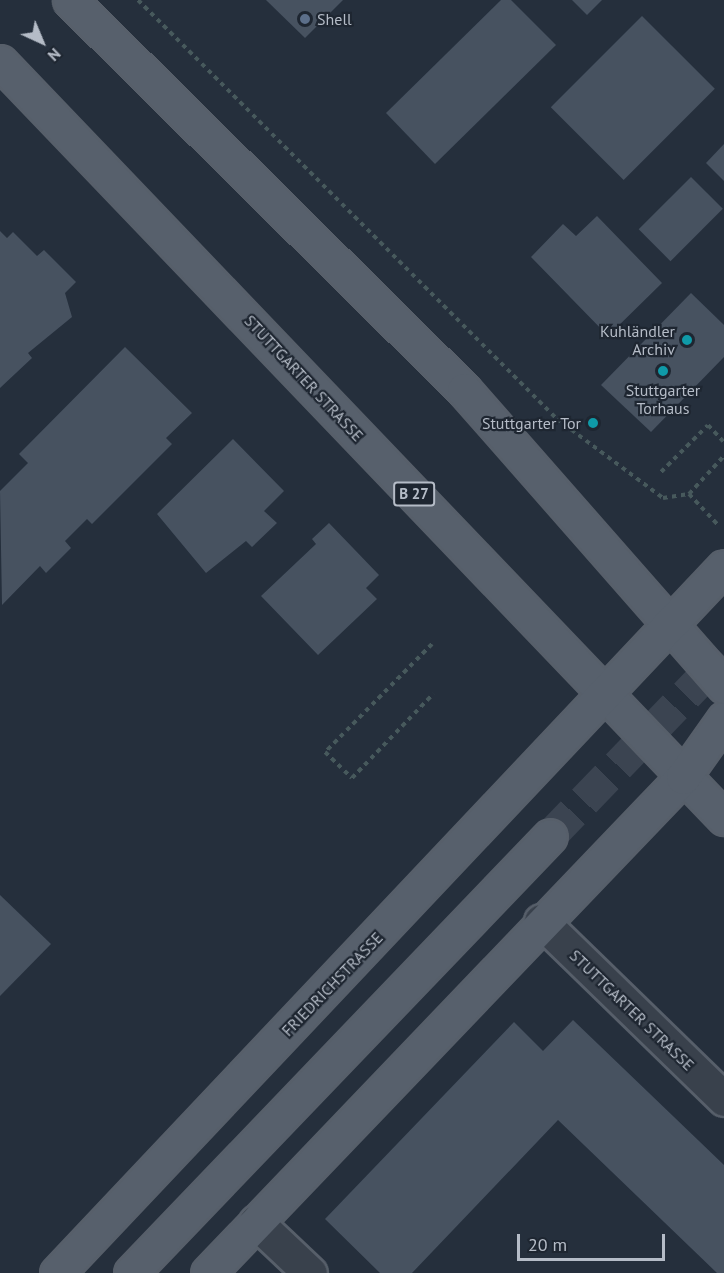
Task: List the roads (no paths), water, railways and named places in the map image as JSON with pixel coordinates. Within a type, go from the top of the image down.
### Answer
[{"type":"main road","points":[[69,0],[464,390],[724,686]]},
{"type":"main road","name":"STUTTGARTER STRASSE","points":[[0,62],[724,818]]},
{"type":"main road","points":[[606,695],[669,621],[724,567]]},
{"type":"main road","name":"FRIEDRICHSTRASSE","points":[[57,1273],[606,695]]},
{"type":"main road","points":[[208,1273],[541,921],[683,777],[724,719]]},
{"type":"main road","points":[[131,1273],[550,836]]},
{"type":"lane","name":"STUTTGARTER STRASSE","points":[[541,921],[724,1099]]},
{"type":"lane","points":[[256,1222],[310,1273]]},
{"type":"tunnel","points":[[550,836],[724,655]]},
{"type":"place","name":"Shell","points":[[305,19]]},
{"type":"place","name":"Kuhländler Archiv","points":[[687,340]]},
{"type":"place","name":"Stuttgarter Torhaus","points":[[663,371]]},
{"type":"place","name":"Stuttgarter Tor","points":[[593,423]]}]
